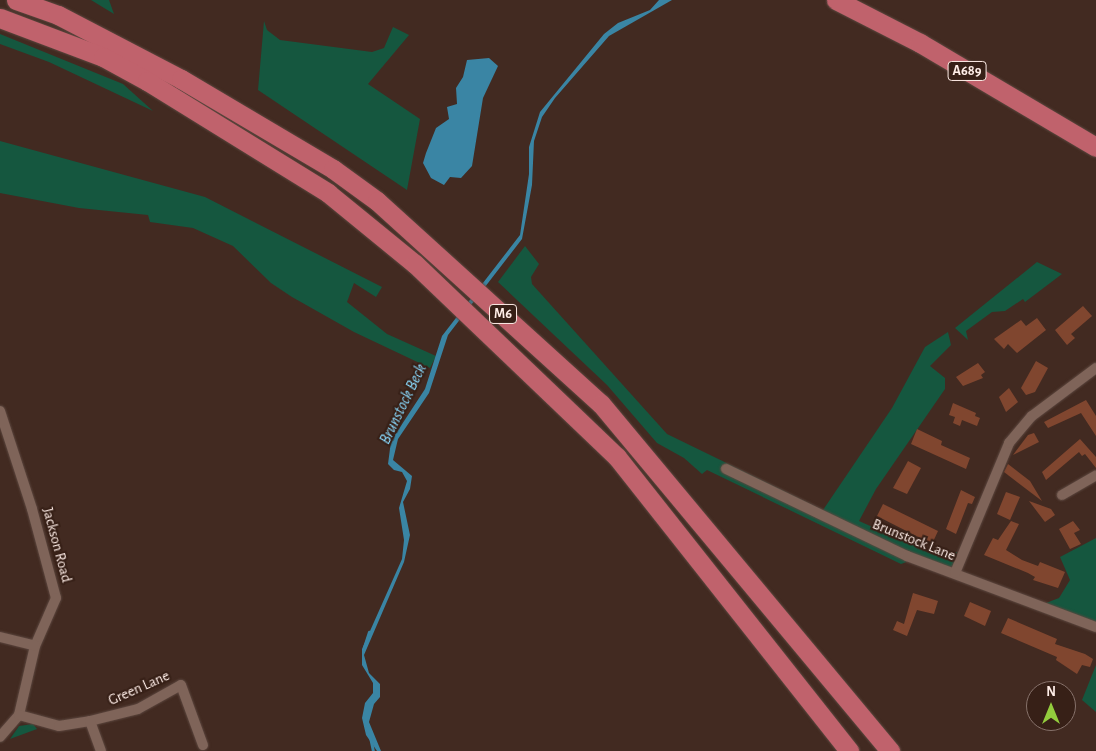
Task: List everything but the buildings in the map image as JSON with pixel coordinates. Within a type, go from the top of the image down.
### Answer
[{"type":"highway","name":"M6","points":[[16,0],[58,15],[181,79],[333,169],[383,206],[602,404],[890,751]]},
{"type":"highway","name":"A689","points":[[836,0],[920,43],[1096,147]]},
{"type":"highway","name":"M6","points":[[0,18],[103,57],[146,81],[328,193],[415,264],[617,457],[848,751]]},
{"type":"street","points":[[955,573],[1009,443],[1032,416],[1096,368]]},
{"type":"street","name":"Jackson Road","points":[[0,411],[4,438],[32,509],[56,598],[35,646],[18,715],[0,737]]},
{"type":"street","name":"Brunstock Lane","points":[[726,469],[907,556],[1096,627]]},
{"type":"street","points":[[1062,495],[1096,475]]},
{"type":"street","points":[[0,637],[35,646]]},
{"type":"street","name":"Green Lane","points":[[18,715],[59,726],[90,722],[138,709],[181,685],[203,745]]},
{"type":"street","points":[[90,722],[101,751]]},
{"type":"green space","points":[[91,0],[109,0],[114,14]]},
{"type":"green space","points":[[264,21],[267,30],[280,40],[372,52],[384,48],[393,27],[409,35],[368,84],[420,119],[407,190],[258,90]]},
{"type":"green space","points":[[0,34],[123,84],[153,111],[49,62],[0,44]]},
{"type":"green space","points":[[0,141],[205,197],[382,287],[376,297],[354,283],[347,302],[387,334],[436,356],[430,368],[354,332],[292,297],[271,283],[233,246],[193,228],[150,222],[148,215],[79,208],[0,193]]},
{"type":"green space","points":[[525,246],[539,264],[531,277],[532,284],[667,434],[823,510],[892,408],[925,347],[948,332],[951,345],[930,366],[945,378],[945,389],[876,489],[859,521],[938,556],[957,552],[953,566],[942,571],[909,561],[901,564],[707,470],[702,474],[684,458],[657,443],[607,385],[498,282]]},
{"type":"green space","points":[[1037,262],[1062,274],[1025,302],[1023,299],[1005,311],[992,312],[966,331],[968,340],[955,328]]},
{"type":"green space","points":[[1096,538],[1096,630],[1043,611],[1046,603],[1059,598],[1070,580],[1060,557]]},
{"type":"green space","points":[[1096,665],[1096,712],[1082,700]]},
{"type":"green space","points":[[33,724],[37,729],[10,739],[19,726]]},
{"type":"water","name":"Brunstock Beck","points":[[659,0],[672,0],[609,36],[555,98],[542,117],[534,141],[532,185],[522,239],[448,335],[429,393],[398,439],[393,460],[412,476],[410,489],[403,502],[410,535],[404,562],[364,655],[369,673],[380,684],[380,697],[374,704],[369,722],[381,751],[377,751],[366,735],[362,718],[365,703],[373,693],[373,683],[362,665],[362,649],[402,559],[404,540],[399,508],[407,481],[402,472],[394,470],[388,464],[391,441],[425,389],[442,336],[520,235],[529,174],[529,147],[540,112],[604,34],[618,23],[650,10]]},
{"type":"water","points":[[489,58],[498,66],[483,98],[472,166],[461,178],[450,177],[444,185],[431,178],[423,163],[426,153],[436,128],[449,119],[447,107],[457,104],[456,88],[463,77],[467,60]]},
{"type":"waterway","name":"Brunstock Beck","points":[[364,647],[369,632]]},
{"type":"waterway","name":"Brunstock Beck","points":[[370,737],[373,751]]}]
